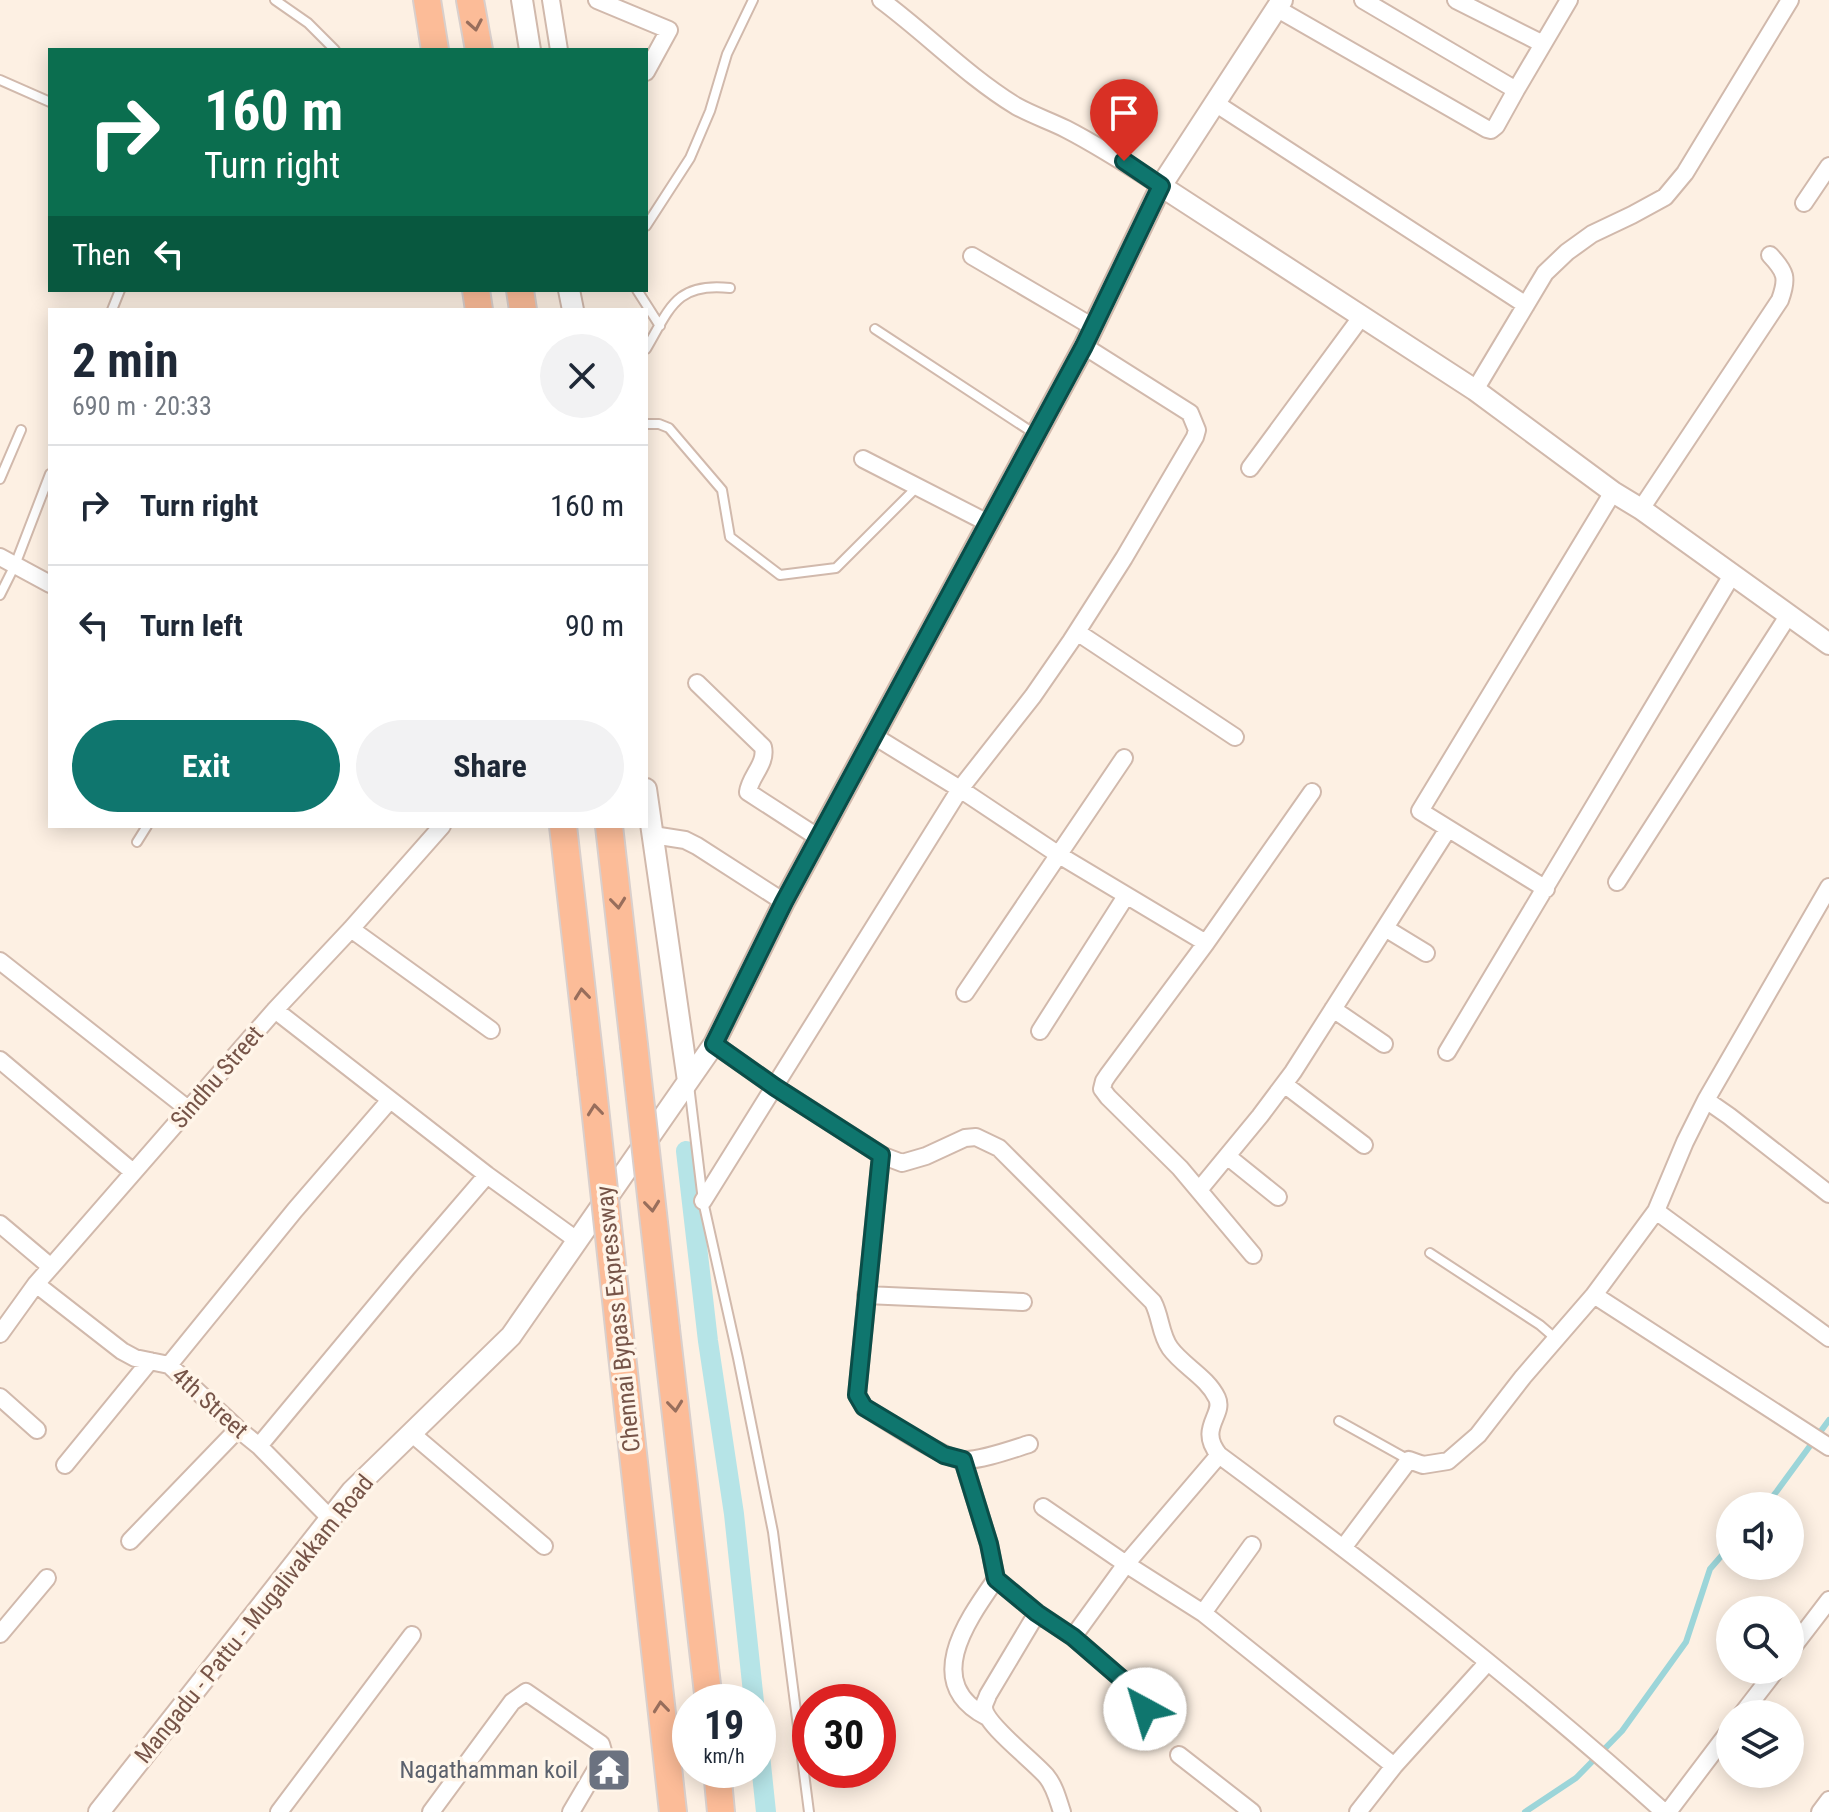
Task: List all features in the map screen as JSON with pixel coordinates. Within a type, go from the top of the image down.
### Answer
[{"type":"highway","points":[[427,0],[435,48]]},
{"type":"highway","points":[[470,0],[479,48]]},
{"type":"highway","name":"Chennai Bypass Expressway","points":[[563,828],[673,1812]]},
{"type":"highway","name":"Chennai Bypass Expressway","points":[[609,828],[707,1684]]},
{"type":"highway","points":[[719,1788],[721,1812]]},
{"type":"street","points":[[522,0],[530,48]]},
{"type":"street","points":[[551,0],[559,48]]},
{"type":"street","points":[[597,0],[669,30],[648,68]]},
{"type":"street","points":[[881,0],[962,68],[1017,107],[1124,161],[1475,390],[1613,492],[1829,644]]},
{"type":"street","points":[[1363,0],[1516,90]]},
{"type":"street","points":[[1456,0],[1543,44]]},
{"type":"street","points":[[1279,4],[1491,130],[1569,0]]},
{"type":"street","points":[[1475,390],[1545,273],[1592,234],[1665,197],[1685,173],[1790,0]]},
{"type":"street","name":"Mangadu - Pattu - Mugalivakkam Road","points":[[99,1812],[352,1491],[511,1336],[714,1044],[784,902],[1084,346],[1161,186],[1279,4]]},
{"type":"street","points":[[1215,103],[1526,305]]},
{"type":"street","points":[[1804,203],[1829,166]]},
{"type":"street","points":[[1641,509],[1780,300],[1785,276],[1781,266],[1770,255]]},
{"type":"street","points":[[972,256],[1093,327]]},
{"type":"street","points":[[1250,468],[1362,316]]},
{"type":"street","points":[[703,1201],[960,789],[1033,696],[1077,632],[1195,437],[1197,430],[1190,413],[1084,346]]},
{"type":"street","points":[[863,459],[988,523]]},
{"type":"street","points":[[1546,889],[1420,811],[1613,492]]},
{"type":"street","points":[[8,561],[48,583]]},
{"type":"street","points":[[1447,1052],[1732,575]]},
{"type":"street","points":[[1617,882],[1788,616]]},
{"type":"street","points":[[1077,632],[1235,737]]},
{"type":"street","points":[[697,683],[763,747],[765,756],[748,786],[748,792],[819,838]]},
{"type":"street","points":[[874,736],[1059,855],[1206,943]]},
{"type":"street","points":[[965,993],[1124,758]]},
{"type":"street","points":[[1253,1255],[1180,1168],[1102,1089],[1108,1075],[1312,792]]},
{"type":"street","points":[[648,802],[688,1081]]},
{"type":"street","name":"Sindhu Street","points":[[0,1334],[36,1284],[133,1172],[440,828]]},
{"type":"street","points":[[1199,1190],[1284,1084],[1448,829]]},
{"type":"street","points":[[653,835],[685,840],[697,846],[784,902]]},
{"type":"street","points":[[1343,1548],[1409,1460],[1423,1465],[1448,1461],[1478,1435],[1594,1295],[1656,1211],[1706,1100],[1829,887]]},
{"type":"street","points":[[1040,1031],[1126,896]]},
{"type":"street","points":[[1385,928],[1426,953]]},
{"type":"street","points":[[351,929],[491,1030]]},
{"type":"street","points":[[0,961],[188,1109]]},
{"type":"street","points":[[1333,1009],[1384,1044]]},
{"type":"street","points":[[275,1010],[487,1175],[578,1241]]},
{"type":"street","points":[[714,1044],[881,1155],[902,1163],[965,1138],[976,1137],[999,1148],[1153,1302],[1159,1313],[1165,1340],[1216,1397],[1219,1404],[1209,1431],[1211,1446],[1219,1455],[1488,1662],[1666,1812],[1716,1748]]},
{"type":"street","points":[[0,1060],[133,1172]]},
{"type":"street","points":[[1284,1084],[1364,1145]]},
{"type":"street","points":[[169,1365],[295,1210],[390,1100]]},
{"type":"street","points":[[1706,1100],[1829,1194]]},
{"type":"street","points":[[881,1155],[857,1395],[860,1401],[864,1407],[944,1455],[963,1460],[995,1455],[1029,1444]]},
{"type":"street","points":[[1227,1156],[1278,1197]]},
{"type":"street","points":[[259,1446],[487,1175]]},
{"type":"street","points":[[1656,1211],[1829,1338]]},
{"type":"street","points":[[0,1224],[51,1267]]},
{"type":"street","name":"4th Street","points":[[36,1284],[122,1351],[135,1358],[169,1365],[259,1446],[330,1518]]},
{"type":"street","points":[[866,1295],[1023,1302]]},
{"type":"street","points":[[1594,1295],[1829,1447]]},
{"type":"street","points":[[65,1465],[150,1361]]},
{"type":"street","points":[[0,1397],[37,1430]]},
{"type":"street","points":[[130,1541],[238,1429]]},
{"type":"street","points":[[411,1433],[544,1546]]},
{"type":"street","points":[[1073,1637],[1126,1564],[1219,1455]]},
{"type":"street","points":[[963,1460],[989,1544],[996,1579],[1037,1613],[1073,1637],[1124,1681],[1145,1709]]},
{"type":"street","points":[[1043,1507],[1203,1613],[1394,1766]]},
{"type":"street","points":[[1203,1613],[1252,1545]]},
{"type":"street","points":[[0,1634],[47,1578]]},
{"type":"street","points":[[996,1579],[971,1615],[954,1659],[953,1674],[957,1689],[964,1701],[987,1717],[1046,1775],[1062,1812]]},
{"type":"street","points":[[1804,1633],[1829,1600]]},
{"type":"street","points":[[987,1717],[984,1707],[988,1695],[1037,1613]]},
{"type":"street","points":[[279,1812],[412,1635]]},
{"type":"street","points":[[1358,1812],[1394,1766],[1488,1662]]},
{"type":"street","points":[[1753,1700],[1765,1684]]},
{"type":"street","points":[[431,1812],[512,1702],[526,1692],[601,1744],[601,1761],[571,1812]]},
{"type":"street","points":[[1179,1755],[1252,1812]]},
{"type":"street","points":[[1820,1812],[1829,1800]]},
{"type":"lane","points":[[275,0],[308,23],[333,48]]},
{"type":"lane","points":[[648,223],[690,158],[710,111],[727,54],[753,0]]},
{"type":"lane","points":[[0,80],[48,101]]},
{"type":"lane","points":[[648,346],[681,297],[693,290],[711,286],[730,288]]},
{"type":"lane","points":[[638,292],[660,326]]},
{"type":"lane","points":[[875,329],[1036,435]]},
{"type":"lane","points":[[648,424],[659,424],[674,433],[722,490],[730,537],[780,575],[836,568],[917,487]]},
{"type":"lane","points":[[0,479],[21,430]]},
{"type":"lane","points":[[0,595],[8,561],[48,478]]},
{"type":"lane","points":[[137,842],[146,828]]},
{"type":"lane","points":[[688,1081],[703,1201],[773,1532],[809,1812]]},
{"type":"lane","points":[[1430,1253],[1540,1325],[1556,1339]]},
{"type":"lane","points":[[1339,1421],[1409,1460]]},
{"type":"waterway","points":[[686,1151],[708,1341],[734,1514],[752,1684]]},
{"type":"waterway","points":[[1776,1492],[1829,1420]]},
{"type":"waterway","points":[[1525,1812],[1576,1778],[1622,1731],[1686,1642],[1710,1569],[1716,1562]]},
{"type":"waterway","points":[[763,1788],[766,1812]]},
{"type":"place","name":"Nagathamman koil","points":[[609,1770]]},
{"type":"route","points":[[1124,161],[1161,186],[1084,346],[784,902],[714,1044],[881,1155],[857,1395],[864,1407],[944,1455],[963,1460],[989,1544],[996,1579],[1037,1613],[1073,1637],[1124,1681],[1145,1709]]}]
